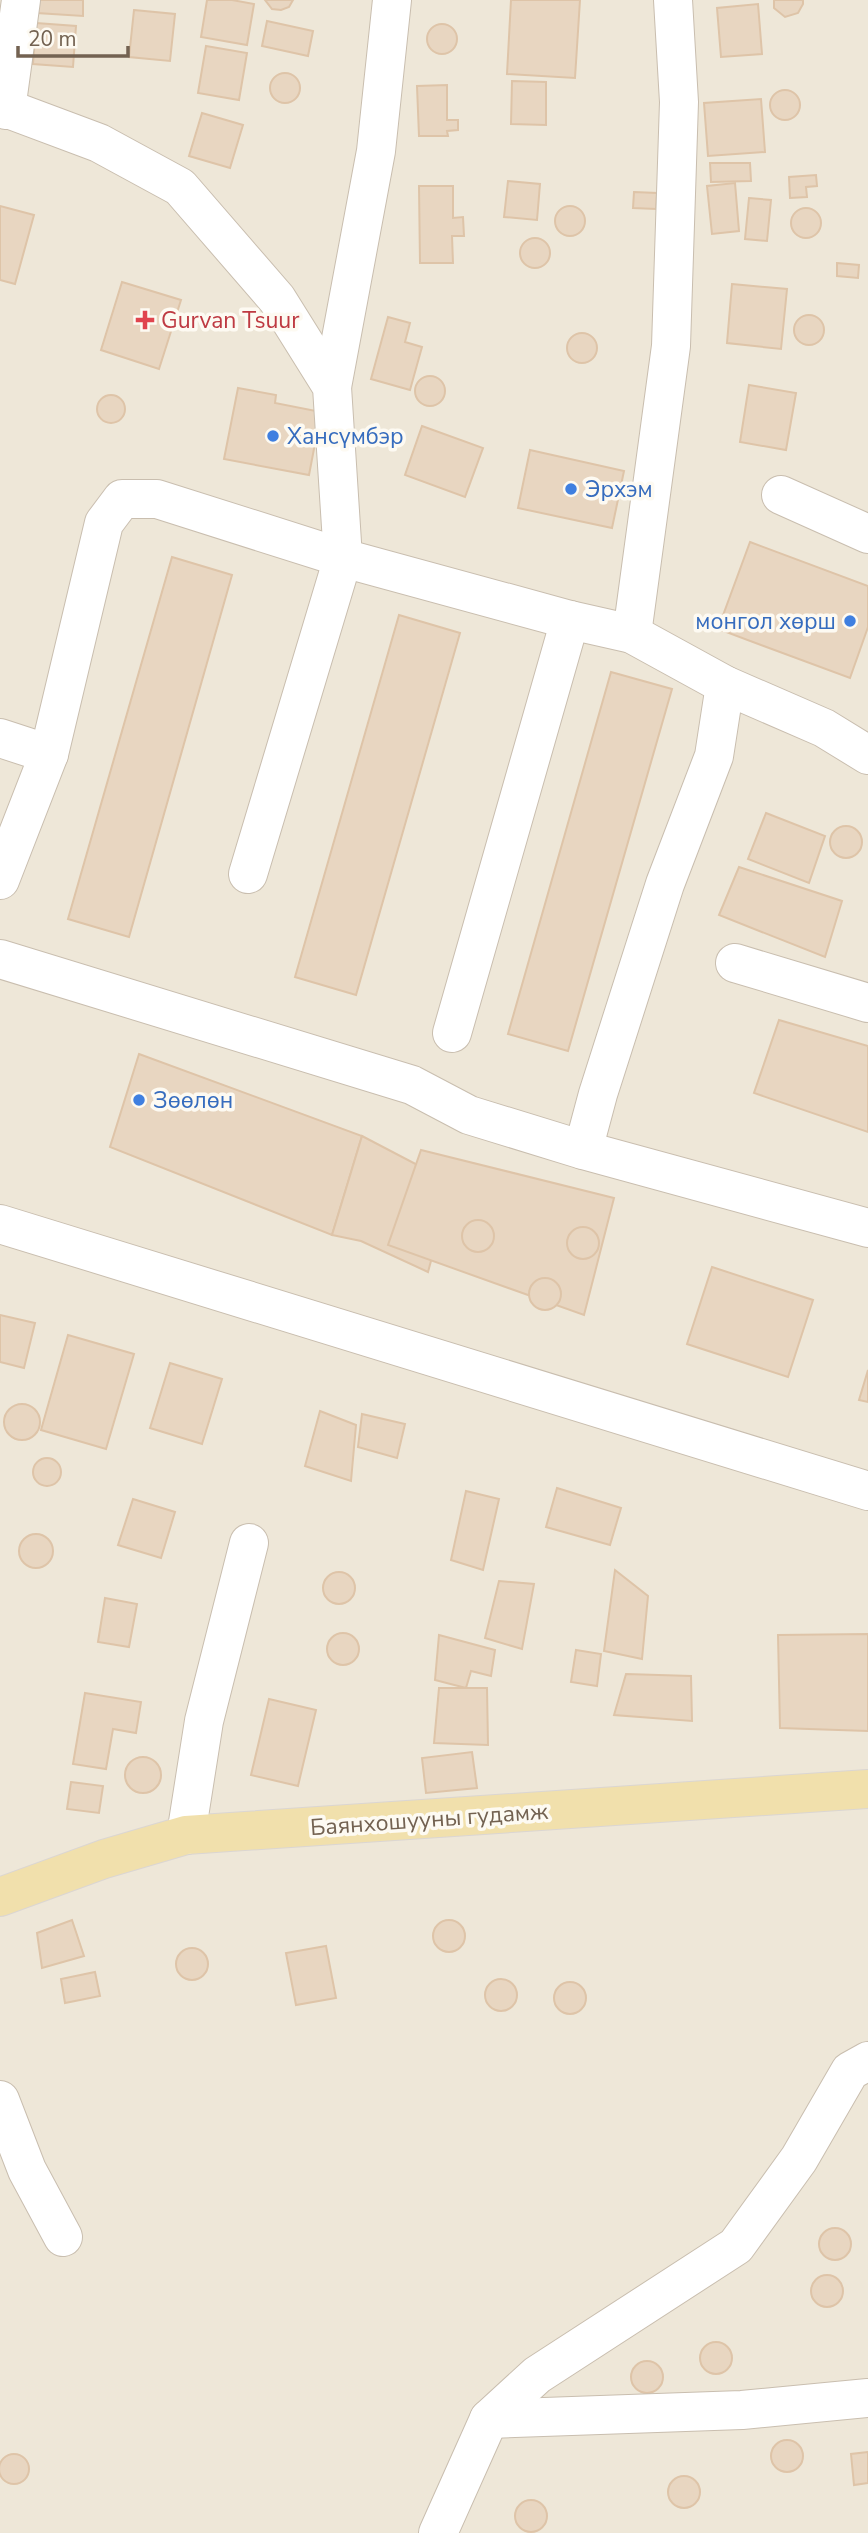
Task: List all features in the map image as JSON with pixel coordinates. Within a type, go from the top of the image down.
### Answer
[{"type":"main road","name":"Баянхошууны гудамж","points":[[0,1898],[104,1859],[186,1835],[868,1789]]},
{"type":"street","points":[[21,0],[3,108],[99,143],[180,187],[277,299],[332,387]]},
{"type":"street","points":[[248,874],[343,558],[332,387],[376,151],[392,0]]},
{"type":"street","points":[[632,634],[671,346],[679,102],[673,0]]},
{"type":"street","points":[[781,495],[868,534]]},
{"type":"street","points":[[0,880],[49,754],[104,523],[122,499],[157,499],[343,558],[570,620],[632,634],[725,685],[824,728],[868,755]]},
{"type":"street","points":[[452,1032],[570,620]]},
{"type":"street","points":[[583,1150],[598,1094],[665,884],[714,756],[725,685]]},
{"type":"street","points":[[0,738],[49,754]]},
{"type":"street","points":[[0,959],[412,1084],[470,1115],[583,1150],[868,1228]]},
{"type":"street","points":[[736,963],[868,1003]]},
{"type":"street","points":[[0,1224],[868,1491]]},
{"type":"street","points":[[186,1835],[204,1721],[249,1543]]},
{"type":"street","points":[[438,2533],[489,2419],[537,2375],[736,2246],[799,2159],[850,2071],[868,2061]]},
{"type":"street","points":[[0,2099],[27,2171],[63,2237]]},
{"type":"street","points":[[489,2419],[742,2410],[868,2398]]},
{"type":"shaded area","points":[[0,0],[868,0],[868,2533],[0,2533]]},
{"type":"building","points":[[38,0],[83,0],[83,16],[37,13]]},
{"type":"building","points":[[207,0],[232,0],[254,4],[247,45],[201,37]]},
{"type":"building","points":[[265,0],[293,0],[289,7],[281,10],[272,9]]},
{"type":"building","points":[[511,0],[580,0],[575,78],[507,74]]},
{"type":"building","points":[[774,0],[803,0],[803,4],[798,13],[785,17],[774,8]]},
{"type":"building","points":[[758,4],[762,54],[721,57],[717,8]]},
{"type":"building","points":[[134,10],[175,14],[170,61],[129,57]]},
{"type":"building","points":[[267,21],[313,31],[308,56],[262,46]]},
{"type":"building","points":[[36,23],[76,26],[73,67],[33,64]]},
{"type":"building","points":[[442,24],[448,25],[456,33],[456,45],[448,53],[442,54],[436,53],[428,45],[427,39],[428,33],[436,25]]},
{"type":"building","points":[[206,46],[247,53],[239,100],[198,93]]},
{"type":"building","points":[[285,73],[291,74],[299,82],[299,94],[291,102],[285,103],[279,102],[271,94],[270,88],[271,82],[279,74]]},
{"type":"building","points":[[512,81],[546,82],[546,125],[511,124]]},
{"type":"building","points":[[447,85],[447,120],[458,120],[458,130],[447,131],[448,136],[419,136],[417,86]]},
{"type":"building","points":[[785,90],[791,91],[799,99],[799,111],[791,119],[785,120],[779,119],[771,111],[770,105],[771,99],[779,91]]},
{"type":"building","points":[[761,99],[765,152],[708,156],[704,103]]},
{"type":"building","points":[[202,113],[243,125],[230,168],[189,156]]},
{"type":"building","points":[[710,163],[750,163],[751,181],[711,182]]},
{"type":"building","points":[[816,175],[817,186],[806,187],[807,197],[790,198],[789,177]]},
{"type":"building","points":[[508,181],[540,184],[537,220],[504,217]]},
{"type":"building","points":[[735,183],[739,231],[712,234],[707,186]]},
{"type":"building","points":[[419,186],[453,186],[453,218],[463,217],[464,236],[452,236],[453,263],[420,263]]},
{"type":"building","points":[[634,192],[657,193],[656,209],[633,208]]},
{"type":"building","points":[[749,198],[771,200],[767,241],[745,239]]},
{"type":"building","points":[[0,206],[34,215],[15,284],[0,280]]},
{"type":"building","points":[[570,206],[576,207],[584,215],[584,227],[576,235],[570,236],[564,235],[556,227],[555,221],[556,215],[564,207]]},
{"type":"building","points":[[806,208],[812,209],[820,217],[820,229],[812,237],[806,238],[800,237],[792,229],[791,223],[792,217],[800,209]]},
{"type":"building","points":[[535,238],[541,239],[549,247],[549,259],[541,267],[535,268],[529,267],[521,259],[520,253],[521,247],[529,239]]},
{"type":"building","points":[[837,263],[859,265],[858,278],[837,276]]},
{"type":"building","points":[[122,282],[181,300],[159,369],[101,350]]},
{"type":"building","points":[[732,284],[787,289],[781,349],[727,343]]},
{"type":"building","points":[[809,315],[815,316],[823,324],[823,336],[815,344],[809,345],[803,344],[795,336],[794,330],[795,324],[803,316]]},
{"type":"building","points":[[388,317],[410,323],[405,342],[422,347],[410,390],[371,379]]},
{"type":"building","points":[[582,333],[588,334],[596,342],[596,354],[588,362],[582,363],[576,362],[568,354],[567,348],[568,342],[576,334]]},
{"type":"building","points":[[430,376],[436,377],[444,385],[444,397],[436,405],[430,406],[424,405],[416,397],[415,391],[416,385],[424,377]]},
{"type":"building","points":[[749,385],[796,393],[786,450],[740,442]]},
{"type":"building","name":"Хансүмбэр","points":[[238,388],[276,395],[275,403],[321,412],[309,475],[224,459]]},
{"type":"building","points":[[111,395],[121,399],[125,409],[121,419],[111,423],[101,419],[97,409],[101,399]]},
{"type":"building","points":[[422,426],[483,448],[465,497],[405,475]]},
{"type":"building","name":"Эрхэм","points":[[530,450],[624,471],[612,528],[518,508]]},
{"type":"building","points":[[750,542],[868,586],[868,627],[850,678],[718,629]]},
{"type":"building","points":[[172,557],[232,575],[129,937],[68,919]]},
{"type":"building","points":[[399,615],[460,633],[356,995],[295,977]]},
{"type":"building","points":[[611,672],[672,689],[568,1051],[508,1034]]},
{"type":"building","points":[[766,813],[825,836],[809,883],[748,859]]},
{"type":"building","points":[[846,826],[857,831],[862,842],[857,853],[846,858],[835,853],[830,842],[835,831]]},
{"type":"building","points":[[739,867],[842,901],[825,957],[719,915]]},
{"type":"building","points":[[779,1020],[868,1046],[868,1132],[754,1093]]},
{"type":"building","points":[[139,1054],[362,1136],[332,1235],[110,1147]]},
{"type":"building","points":[[362,1136],[452,1183],[428,1272],[361,1241],[332,1235]]},
{"type":"building","points":[[421,1150],[614,1198],[584,1315],[388,1245]]},
{"type":"building","points":[[478,1220],[489,1225],[494,1236],[489,1247],[478,1252],[467,1247],[462,1236],[467,1225]]},
{"type":"building","points":[[583,1227],[594,1232],[599,1243],[594,1254],[583,1259],[572,1254],[567,1243],[572,1232]]},
{"type":"building","points":[[712,1267],[813,1300],[788,1377],[687,1344]]},
{"type":"building","points":[[545,1278],[556,1283],[561,1294],[556,1305],[545,1310],[534,1305],[529,1294],[534,1283]]},
{"type":"building","points":[[0,1315],[35,1323],[24,1368],[0,1362]]},
{"type":"building","points":[[68,1335],[134,1354],[106,1449],[41,1430]]},
{"type":"building","points":[[170,1363],[222,1379],[202,1444],[150,1428]]},
{"type":"building","points":[[868,1370],[868,1402],[859,1400]]},
{"type":"building","points":[[22,1404],[35,1409],[40,1422],[35,1435],[22,1440],[9,1435],[4,1422],[9,1409]]},
{"type":"building","points":[[320,1411],[356,1425],[351,1481],[305,1466]]},
{"type":"building","points":[[362,1414],[405,1424],[397,1458],[358,1447]]},
{"type":"building","points":[[47,1458],[57,1462],[61,1472],[57,1482],[47,1486],[37,1482],[33,1472],[37,1462]]},
{"type":"building","points":[[557,1488],[621,1508],[610,1545],[546,1527]]},
{"type":"building","points":[[466,1491],[499,1499],[483,1570],[451,1560]]},
{"type":"building","points":[[133,1499],[175,1512],[161,1558],[118,1545]]},
{"type":"building","points":[[36,1534],[48,1539],[53,1551],[48,1563],[36,1568],[24,1563],[19,1551],[24,1539]]},
{"type":"building","points":[[615,1570],[648,1596],[642,1659],[604,1651]]},
{"type":"building","points":[[339,1572],[350,1577],[355,1588],[350,1599],[339,1604],[328,1599],[323,1588],[328,1577]]},
{"type":"building","points":[[499,1581],[534,1584],[522,1649],[485,1638]]},
{"type":"building","points":[[105,1598],[137,1604],[129,1647],[98,1642]]},
{"type":"building","points":[[343,1633],[354,1638],[359,1649],[354,1660],[343,1665],[332,1660],[327,1649],[332,1638]]},
{"type":"building","points":[[868,1634],[868,1731],[780,1728],[778,1635]]},
{"type":"building","points":[[439,1635],[495,1650],[491,1676],[471,1671],[466,1688],[435,1680]]},
{"type":"building","points":[[576,1650],[601,1654],[597,1686],[571,1682]]},
{"type":"building","points":[[626,1674],[691,1676],[692,1721],[614,1715]]},
{"type":"building","points":[[439,1688],[487,1688],[488,1745],[434,1743]]},
{"type":"building","points":[[85,1693],[141,1702],[136,1733],[113,1729],[106,1769],[73,1764]]},
{"type":"building","points":[[269,1699],[316,1710],[298,1786],[251,1775]]},
{"type":"building","points":[[472,1752],[477,1788],[426,1793],[422,1758]]},
{"type":"building","points":[[143,1757],[156,1762],[161,1775],[156,1788],[143,1793],[130,1788],[125,1775],[130,1762]]},
{"type":"building","points":[[71,1782],[103,1786],[99,1813],[67,1809]]},
{"type":"building","points":[[72,1920],[84,1956],[42,1968],[37,1933]]},
{"type":"building","points":[[449,1920],[460,1925],[465,1936],[460,1947],[449,1952],[438,1947],[433,1936],[438,1925]]},
{"type":"building","points":[[326,1946],[336,1998],[296,2005],[286,1953]]},
{"type":"building","points":[[192,1948],[203,1953],[208,1964],[203,1975],[192,1980],[181,1975],[176,1964],[181,1953]]},
{"type":"building","points":[[95,1972],[100,1996],[65,2003],[61,1979]]},
{"type":"building","points":[[501,1979],[512,1984],[517,1995],[512,2006],[501,2011],[490,2006],[485,1995],[490,1984]]},
{"type":"building","points":[[570,1982],[582,1986],[586,1998],[582,2010],[570,2014],[558,2010],[554,1998],[558,1986]]},
{"type":"building","points":[[835,2228],[846,2233],[851,2244],[846,2255],[835,2260],[824,2255],[819,2244],[824,2233]]},
{"type":"building","points":[[827,2275],[838,2280],[843,2291],[838,2302],[827,2307],[816,2302],[811,2291],[816,2280]]},
{"type":"building","points":[[716,2342],[728,2346],[732,2358],[728,2370],[716,2374],[704,2370],[700,2358],[704,2346]]},
{"type":"building","points":[[647,2361],[658,2366],[663,2377],[658,2388],[647,2393],[636,2388],[631,2377],[636,2366]]},
{"type":"building","points":[[787,2440],[798,2445],[803,2456],[798,2467],[787,2472],[776,2467],[771,2456],[776,2445]]},
{"type":"building","points":[[868,2452],[868,2483],[854,2485],[851,2454]]},
{"type":"building","points":[[14,2454],[25,2458],[29,2469],[25,2480],[14,2484],[3,2480],[-1,2469],[3,2458]]},
{"type":"building","points":[[684,2476],[695,2481],[700,2492],[695,2503],[684,2508],[673,2503],[668,2492],[673,2481]]},
{"type":"building","points":[[531,2500],[542,2505],[547,2516],[542,2527],[531,2532],[520,2527],[515,2516],[520,2505]]},
{"type":"place","name":"Gurvan Tsuur","points":[[145,320]]},
{"type":"place","name":"Хансүмбэр","points":[[273,436]]},
{"type":"place","name":"Эрхэм","points":[[571,489]]},
{"type":"place","name":"монгол хөрш","points":[[850,621]]},
{"type":"place","name":"Зөөлөн","points":[[139,1100]]}]
